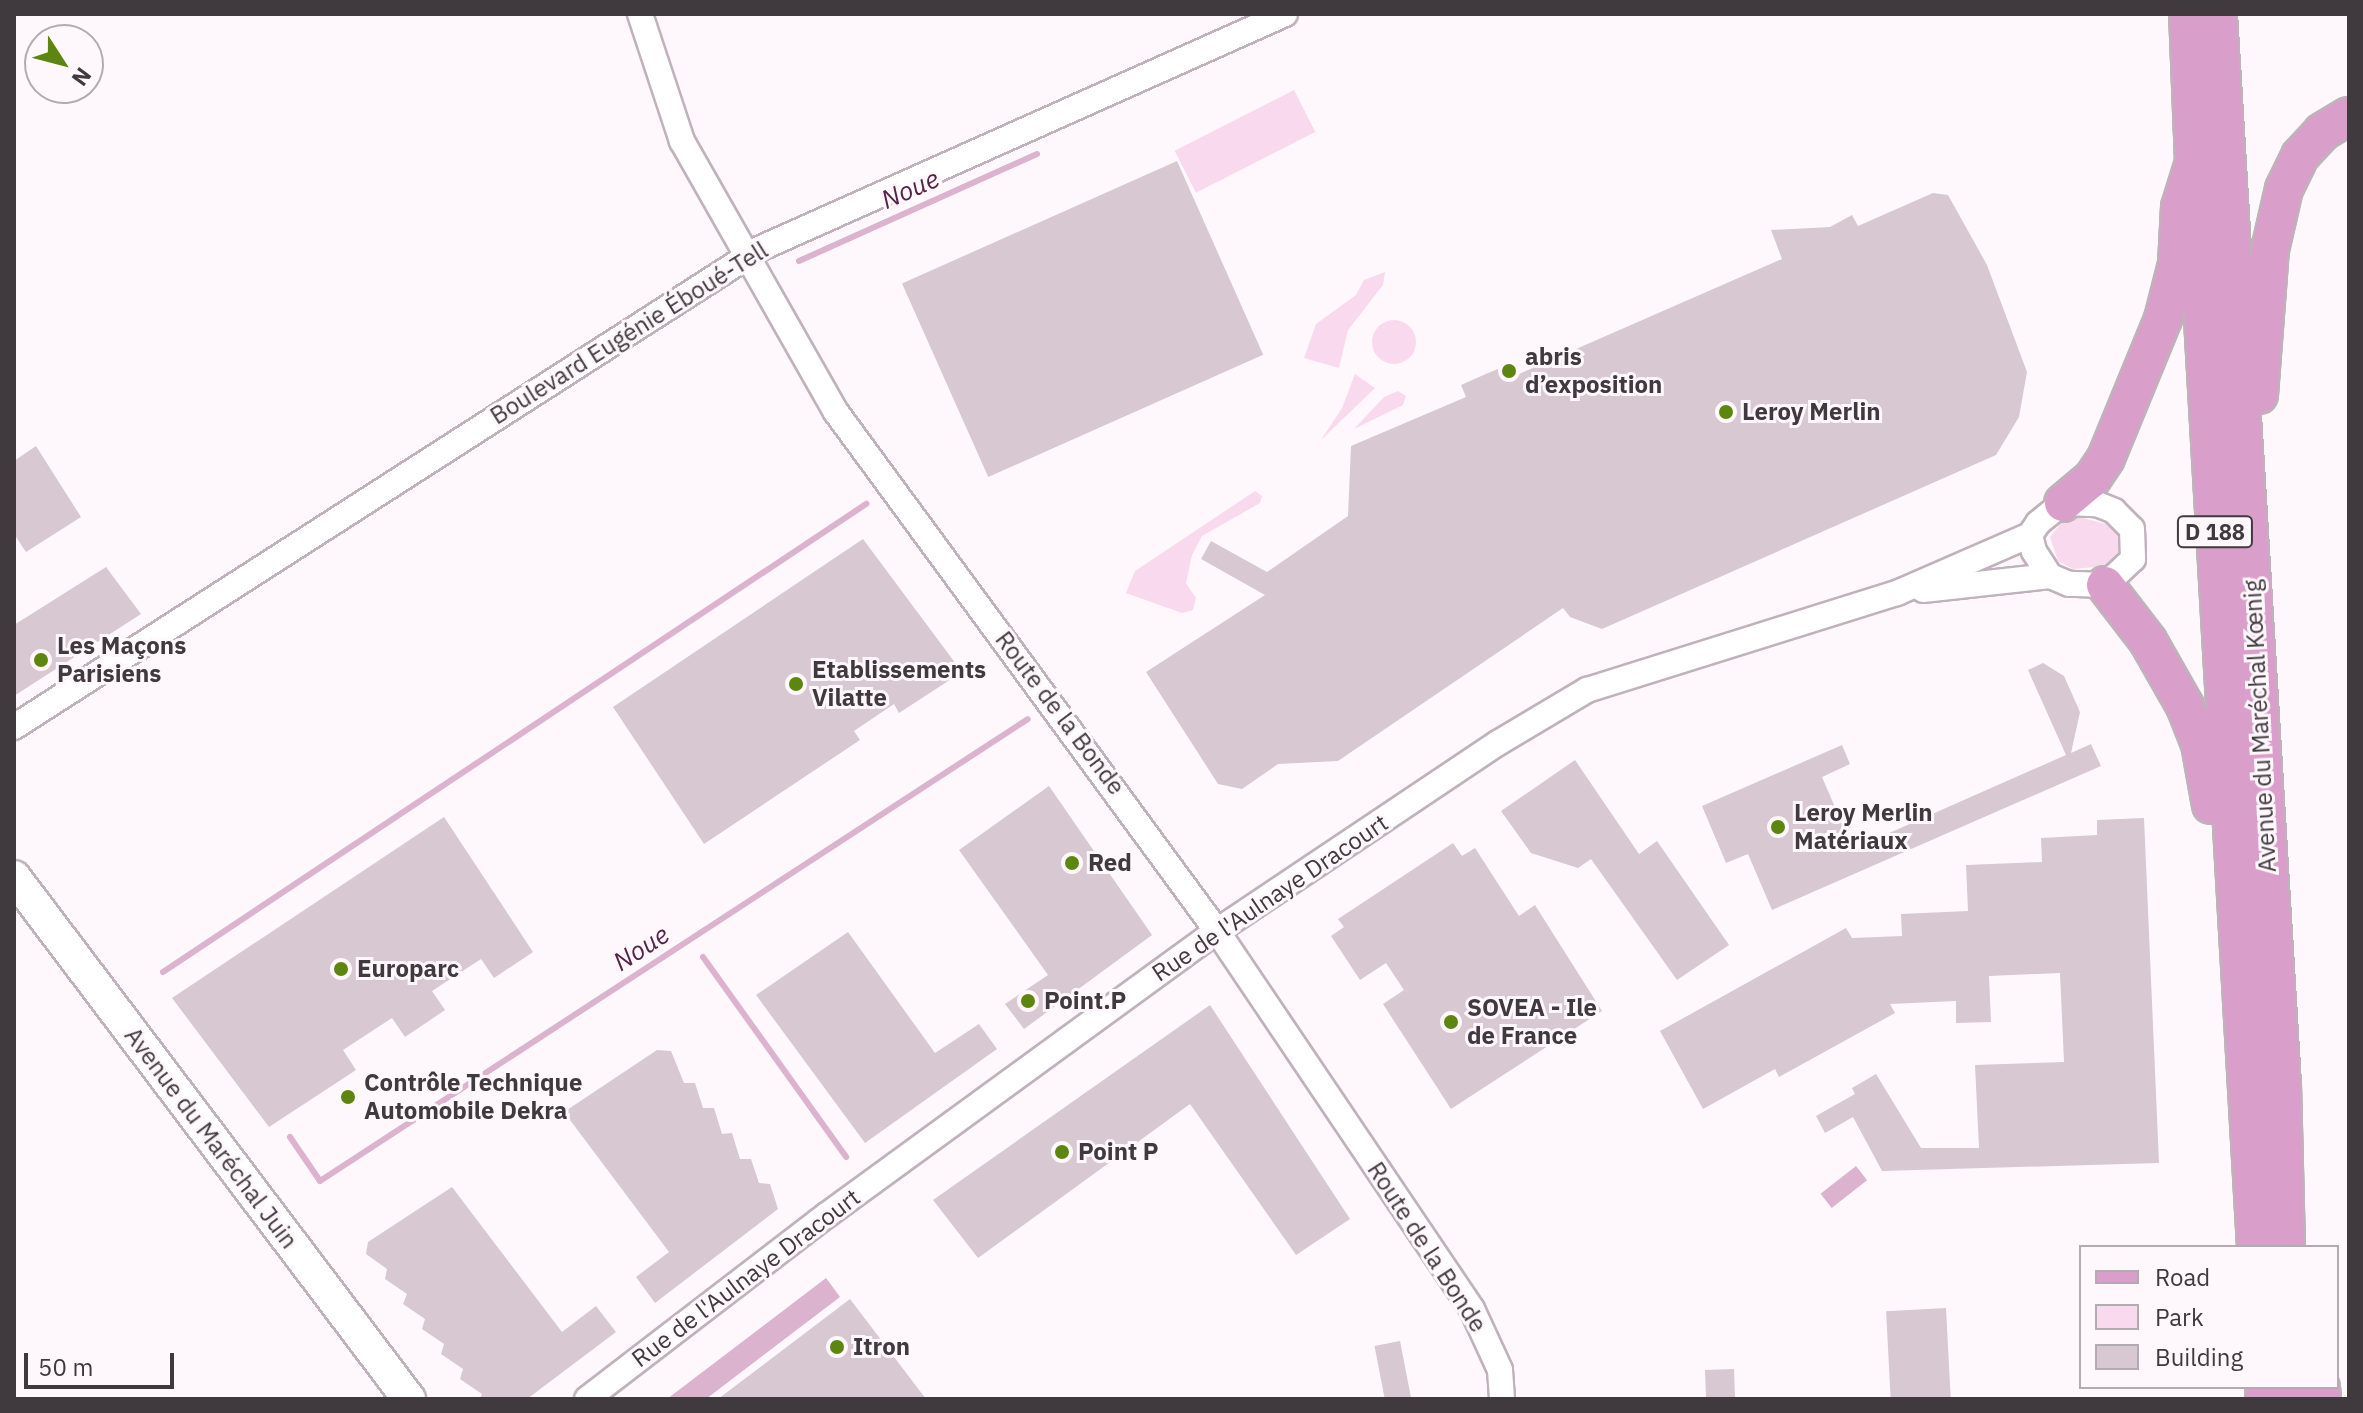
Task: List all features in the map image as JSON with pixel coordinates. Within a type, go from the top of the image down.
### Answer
[{"type":"main road","name":"D 188","points":[[2188,14],[2194,162]]},
{"type":"main road","name":"Avenue du Maréchal Kœnig","points":[[2218,14],[2282,1084],[2286,1245]]},
{"type":"main road","points":[[2243,456],[2258,432],[2270,250],[2284,189],[2300,156],[2322,132],[2349,116]]},
{"type":"main road","points":[[2063,503],[2092,479],[2106,458],[2134,395],[2163,319],[2177,264],[2180,207],[2194,162]]},
{"type":"main road","name":"Avenue du Maréchal Kœnig","points":[[2194,162],[2256,1245]]},
{"type":"main road","points":[[2105,585],[2148,641],[2185,706],[2209,785],[2217,881],[2237,903]]},
{"type":"main road","points":[[2282,1084],[2297,1129],[2311,1245]]},
{"type":"street","name":"Route de la Bonde","points":[[640,14],[682,141],[744,258],[836,412],[1217,931],[1472,1309],[1500,1370],[1502,1399]]},
{"type":"street","name":"Boulevard Eugénie Éboué-Tell","points":[[14,727],[744,258],[789,233],[1285,14]]},
{"type":"street","points":[[2063,503],[2097,504],[2114,511],[2132,529],[2133,559],[2105,585],[2090,588],[2050,576],[2030,535],[2063,503]]},
{"type":"street","name":"Rue de l'Aulnaye Dracourt","points":[[587,1399],[827,1215],[1217,931],[1587,690],[1897,593],[2030,535]]},
{"type":"street","name":"Rue de l'Aulnaye Dracourt","points":[[1897,593],[2050,576]]},
{"type":"street","name":"Avenue du Maréchal Juin","points":[[14,877],[409,1399]]},
{"type":"green space","points":[[1294,90],[1315,132],[1196,193],[1175,151]]},
{"type":"green space","points":[[1385,272],[1383,285],[1348,330],[1339,368],[1304,358],[1316,324],[1356,295],[1364,280]]},
{"type":"green space","points":[[1394,320],[1409,327],[1416,342],[1409,357],[1394,364],[1379,357],[1372,342],[1379,327]]},
{"type":"green space","points":[[1355,374],[1375,388],[1321,440],[1342,408]]},
{"type":"green space","points":[[1398,391],[1406,396],[1403,405],[1354,429],[1384,397]]},
{"type":"green space","points":[[1255,491],[1262,496],[1260,503],[1202,536],[1192,555],[1186,583],[1196,598],[1193,610],[1182,613],[1126,593],[1135,571]]},
{"type":"green space","points":[[2068,514],[2117,527],[2123,537],[2119,557],[2106,566],[2073,569],[2058,561],[2050,537]]},
{"type":"shaded area","points":[[1856,1166],[1867,1180],[1832,1208],[1821,1194]]},
{"type":"shaded area","points":[[826,1278],[840,1297],[706,1399],[667,1399]]},
{"type":"building","points":[[1177,161],[1263,355],[988,477],[902,283]]},
{"type":"building","name":"Leroy Merlin","points":[[1933,193],[1948,195],[1987,265],[2027,372],[2019,417],[1996,455],[1602,629],[1570,617],[1563,608],[1338,761],[1278,764],[1242,789],[1218,784],[1146,672],[1265,595],[1201,559],[1211,541],[1267,572],[1348,516],[1351,446],[1466,397],[1461,385],[1488,373],[1513,363],[1519,374],[1782,259],[1771,230],[1830,227],[1852,215],[1858,226]]},
{"type":"building","points":[[36,446],[81,517],[26,552],[14,534],[14,461]]},
{"type":"building","name":"Etablissements Vilatte","points":[[863,539],[962,672],[899,713],[894,704],[854,731],[860,740],[704,844],[613,707]]},
{"type":"building","name":"Les Maçons Parisiens","points":[[106,567],[141,614],[14,696],[14,625]]},
{"type":"building","points":[[2043,663],[2064,676],[2080,712],[2071,753],[2091,744],[2101,766],[1772,910],[1748,854],[1726,863],[1702,806],[1842,745],[1850,764],[1822,777],[1853,849],[2066,755],[2028,670]]},
{"type":"building","points":[[1575,760],[1639,854],[1657,841],[1729,945],[1677,980],[1591,859],[1578,868],[1531,853],[1501,811]]},
{"type":"building","points":[[1049,786],[1152,935],[1024,1029],[1005,1004],[1048,975],[959,850]]},
{"type":"building","name":"Europarc","points":[[444,817],[533,952],[494,978],[481,959],[432,991],[445,1010],[405,1037],[392,1018],[343,1050],[356,1070],[269,1127],[172,998]]},
{"type":"building","points":[[2144,818],[2159,1163],[1882,1171],[1853,1117],[1825,1133],[1816,1116],[1855,1094],[1852,1088],[1876,1074],[1921,1148],[1979,1148],[1975,1065],[2064,1062],[2060,973],[1989,976],[1991,1022],[1956,1023],[1956,1001],[1890,1004],[1895,1013],[1779,1077],[1775,1069],[1703,1109],[1660,1031],[1846,928],[1852,938],[1902,936],[1901,914],[1968,911],[1966,865],[2042,862],[2041,838],[2097,835],[2097,820]]},
{"type":"building","points":[[1453,843],[1462,856],[1475,848],[1519,916],[1535,905],[1602,1011],[1451,1109],[1383,1004],[1404,990],[1386,963],[1360,980],[1331,936],[1344,927],[1338,919]]},
{"type":"building","points":[[848,932],[935,1053],[979,1024],[997,1049],[865,1143],[756,995]]},
{"type":"building","name":"Point P","points":[[1210,1005],[1350,1219],[1296,1255],[1190,1104],[978,1258],[933,1200]]},
{"type":"building","points":[[657,1050],[671,1051],[684,1083],[695,1083],[703,1108],[714,1108],[722,1134],[732,1133],[740,1159],[751,1159],[759,1183],[770,1184],[778,1209],[655,1303],[636,1277],[669,1252],[564,1112]]},
{"type":"building","points":[[452,1187],[562,1332],[596,1306],[616,1332],[527,1399],[480,1399],[482,1394],[460,1379],[463,1369],[441,1354],[444,1344],[422,1329],[425,1319],[403,1304],[407,1294],[385,1279],[387,1269],[366,1254],[368,1242]]},
{"type":"building","name":"Itron","points":[[850,1299],[926,1399],[718,1399]]},
{"type":"building","points":[[1946,1308],[1951,1399],[1891,1399],[1886,1311]]},
{"type":"building","points":[[1400,1341],[1411,1399],[1385,1399],[1374,1346]]},
{"type":"building","points":[[1734,1369],[1735,1399],[1706,1399],[1705,1370]]},
{"type":"waterway","name":"Noue","points":[[799,261],[1037,154]]},
{"type":"waterway","name":"Noue","points":[[163,972],[866,504]]},
{"type":"waterway","name":"Noue","points":[[290,1137],[320,1181],[1028,719]]},
{"type":"waterway","name":"Noue","points":[[703,957],[846,1157]]},
{"type":"place","name":"abris d’exposition","points":[[1509,371]]},
{"type":"place","name":"Leroy Merlin","points":[[1726,412]]},
{"type":"place","name":"Les Maçons Parisiens","points":[[41,660]]},
{"type":"place","name":"Etablissements Vilatte","points":[[796,684]]},
{"type":"place","name":"Leroy Merlin Matériaux","points":[[1778,827]]},
{"type":"place","name":"Red","points":[[1072,863]]},
{"type":"place","name":"Europarc","points":[[341,969]]},
{"type":"place","name":"Point.P","points":[[1028,1001]]},
{"type":"place","name":"SOVEA - Ile de France","points":[[1451,1022]]},
{"type":"place","name":"Contrôle Technique Automobile Dekra","points":[[348,1097]]},
{"type":"place","name":"Point P","points":[[1062,1152]]},
{"type":"place","name":"Itron","points":[[837,1347]]}]
